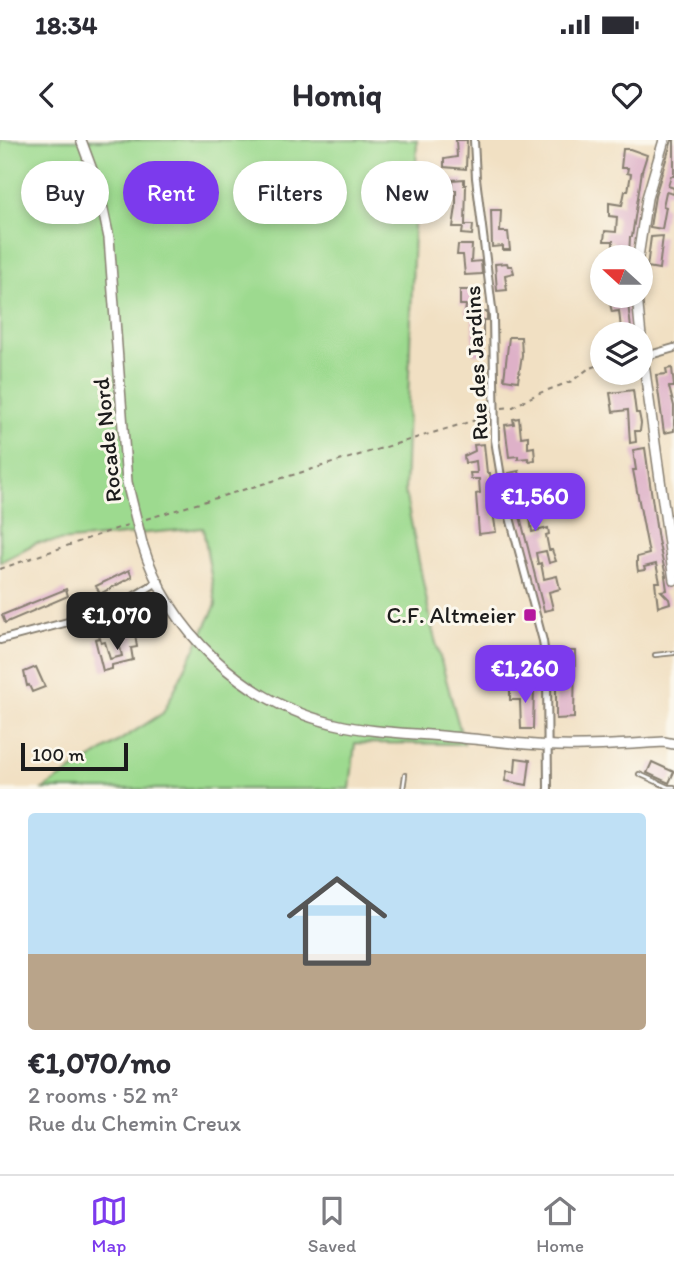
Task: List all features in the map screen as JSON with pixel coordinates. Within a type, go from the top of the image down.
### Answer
[{"type":"main road","name":"Rocade Nord","points":[[81,140],[98,186],[109,238],[127,482],[142,543],[179,617],[200,646],[220,666],[245,684],[288,708],[319,720],[349,727],[548,745],[674,744]]},
{"type":"main road","points":[[640,245],[647,198],[664,140]]},
{"type":"main road","points":[[647,385],[674,580]]},
{"type":"street","name":"Rue des Jardins","points":[[474,140],[493,316],[494,411],[504,495],[543,641],[547,673],[548,789]]},
{"type":"street","points":[[653,354],[674,348]]},
{"type":"street","points":[[0,640],[102,613],[159,581]]},
{"type":"lane","points":[[655,654],[674,653]]},
{"type":"lane","points":[[639,774],[674,787]]},
{"type":"lane","points":[[403,789],[405,775]]},
{"type":"path","points":[[167,512],[513,407],[537,394],[572,381],[590,368]]},
{"type":"path","points":[[0,569],[95,536]]},
{"type":"green space","points":[[0,140],[417,140],[416,161],[361,161],[361,224],[414,224],[405,492],[433,632],[464,744],[355,743],[350,789],[43,789],[163,713],[216,605],[203,528],[36,543],[0,562]]},
{"type":"building","points":[[456,140],[467,140],[466,169],[453,168],[453,161],[444,161],[457,157]]},
{"type":"building","points":[[672,140],[674,176],[671,176],[668,186],[674,188],[674,194],[666,192],[662,229],[650,227],[655,196]]},
{"type":"building","points":[[623,149],[647,155],[630,245],[613,245],[613,241],[604,241],[605,231],[616,232],[617,217],[609,216],[609,203],[622,205],[625,191],[628,191],[631,174],[627,173],[628,168],[621,168]]},
{"type":"building","points":[[464,179],[465,225],[473,225],[472,235],[462,234],[463,227],[453,227],[456,190],[453,190],[453,180]]},
{"type":"building","points":[[491,210],[501,210],[500,232],[508,232],[510,250],[503,250],[503,246],[492,247]]},
{"type":"building","points":[[663,236],[659,269],[653,268],[651,237]]},
{"type":"building","points":[[458,245],[472,245],[471,262],[481,261],[482,274],[465,275],[463,255],[457,255]]},
{"type":"building","points":[[507,263],[512,266],[514,273],[505,275],[507,290],[497,291],[495,264]]},
{"type":"building","points":[[460,290],[474,290],[472,312],[487,312],[487,320],[483,320],[483,354],[473,354],[472,314],[465,314],[466,305],[460,305]]},
{"type":"building","points":[[611,308],[628,308],[630,322],[620,322],[619,311],[612,312]]},
{"type":"building","points":[[509,337],[521,337],[522,355],[518,381],[504,379]]},
{"type":"building","points":[[672,368],[674,387],[669,387],[674,406],[674,431],[664,433],[656,375],[667,374],[666,369]]},
{"type":"building","points":[[633,390],[636,413],[639,413],[641,423],[640,431],[635,431],[636,442],[630,443],[628,410],[613,412],[610,393]]},
{"type":"building","points":[[519,418],[521,437],[528,436],[528,448],[534,447],[535,460],[509,457],[505,425],[514,424],[513,419]]},
{"type":"building","points":[[484,444],[491,484],[487,484],[496,532],[479,534],[476,494],[480,493],[479,479],[471,479],[470,473],[477,473],[476,461],[465,463],[464,456],[475,451],[474,445]]},
{"type":"building","points":[[645,448],[666,576],[667,590],[661,591],[670,603],[658,607],[655,582],[660,582],[656,564],[638,571],[637,565],[637,557],[649,554],[633,470],[636,470],[633,450]]},
{"type":"building","points":[[519,471],[521,480],[531,478],[535,491],[552,488],[554,497],[538,500],[539,508],[529,511],[532,532],[548,528],[549,534],[546,535],[549,550],[552,550],[556,561],[549,563],[546,551],[536,553],[544,579],[557,576],[560,589],[549,592],[553,609],[544,611],[509,473]]},
{"type":"building","points":[[129,570],[132,577],[100,594],[96,586]]},
{"type":"building","points":[[66,589],[68,596],[5,623],[2,615]]},
{"type":"building","points":[[135,634],[137,647],[131,648],[133,660],[112,665],[112,669],[103,671],[95,639],[100,638],[101,643],[105,642],[110,659],[122,656],[118,638]]},
{"type":"building","points":[[556,651],[575,651],[574,718],[556,719]]},
{"type":"building","points":[[533,657],[534,673],[538,673],[538,681],[536,685],[529,685],[528,669],[523,670],[522,658]]},
{"type":"building","points":[[36,667],[45,687],[32,692],[29,685],[27,686],[24,672]]},
{"type":"building","points":[[534,687],[533,729],[521,729],[520,700],[510,700],[510,688]]},
{"type":"building","points":[[516,758],[530,760],[527,785],[505,781],[507,771],[515,772]]},
{"type":"building","points":[[652,762],[674,772],[669,783],[647,773]]},
{"type":"place","name":"C.F. Altmeier","points":[[530,615]]}]
